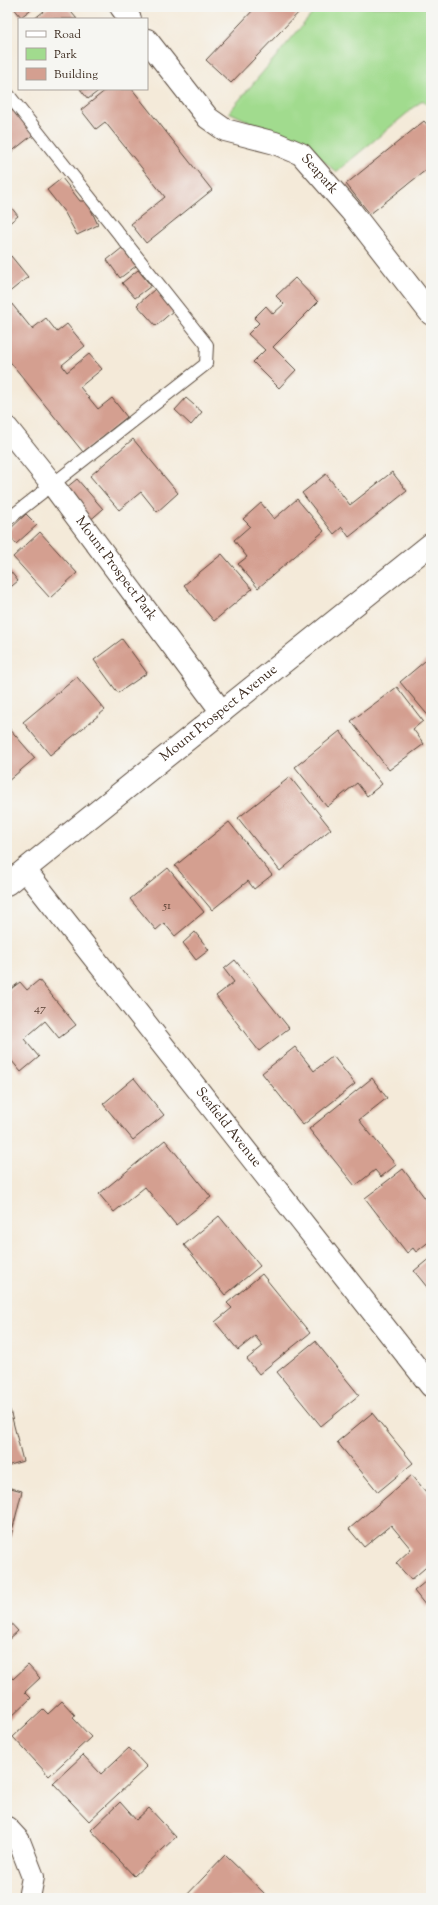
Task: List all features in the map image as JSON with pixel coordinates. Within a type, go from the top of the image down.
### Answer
[{"type":"street","points":[[121,7],[129,18]]},
{"type":"street","name":"Seapark","points":[[148,41],[208,118],[225,130],[269,142],[301,154],[351,211],[431,314]]},
{"type":"street","name":"Mount Prospect Park","points":[[7,428],[52,484],[222,712]]},
{"type":"street","name":"Mount Prospect Avenue","points":[[7,884],[431,544]]},
{"type":"street","name":"Seafield Avenue","points":[[25,870],[431,1386]]},
{"type":"street","points":[[7,1828],[19,1841],[33,1877],[29,1898]]},
{"type":"lane","points":[[7,93],[207,345],[206,364],[7,520]]},
{"type":"green space","points":[[318,7],[431,7],[431,109],[423,100],[336,172],[303,142],[276,130],[254,124],[229,112]]},
{"type":"building","points":[[13,7],[34,7],[21,17]]},
{"type":"building","points":[[49,7],[67,7],[76,18],[35,18]]},
{"type":"building","points":[[256,7],[304,7],[231,83],[206,60]]},
{"type":"building","points":[[81,90],[100,90],[88,99]]},
{"type":"building","points":[[106,90],[133,90],[212,190],[146,243],[131,224],[165,197],[105,122],[96,129],[81,110]]},
{"type":"building","points":[[15,108],[34,134],[10,153],[7,149],[7,114]]},
{"type":"building","points":[[424,121],[431,129],[431,166],[370,214],[346,184]]},
{"type":"building","points":[[62,178],[80,201],[87,201],[98,225],[77,235],[65,213],[47,190]]},
{"type":"building","points":[[7,202],[18,216],[7,225]]},
{"type":"building","points":[[122,248],[136,266],[120,278],[107,260]]},
{"type":"building","points":[[11,256],[28,277],[7,294],[7,259]]},
{"type":"building","points":[[138,270],[151,286],[135,298],[122,283]]},
{"type":"building","points":[[295,278],[318,302],[273,347],[296,370],[279,388],[253,362],[265,350],[248,334],[259,323],[254,318],[266,306],[273,314],[284,304],[276,296]]},
{"type":"building","points":[[155,289],[174,310],[156,326],[137,305]]},
{"type":"building","points":[[7,298],[32,329],[46,318],[57,332],[67,324],[85,346],[62,365],[67,372],[89,354],[102,369],[80,387],[98,409],[112,398],[127,417],[83,452],[7,358]]},
{"type":"building","points":[[186,398],[202,412],[191,425],[175,410]]},
{"type":"building","points":[[133,439],[178,493],[157,512],[141,492],[119,510],[90,476]]},
{"type":"building","points":[[392,472],[407,491],[349,537],[342,527],[334,534],[302,493],[326,474],[350,505]]},
{"type":"building","points":[[77,479],[103,509],[87,523],[61,492]]},
{"type":"building","points":[[297,499],[324,531],[258,588],[238,564],[247,557],[234,540],[250,526],[243,519],[261,503],[274,519]]},
{"type":"building","points":[[26,514],[37,525],[16,544],[7,532]]},
{"type":"building","points":[[40,532],[77,573],[50,598],[13,557]]},
{"type":"building","points":[[222,554],[252,589],[214,621],[184,585]]},
{"type":"building","points":[[7,567],[18,581],[7,590]]},
{"type":"building","points":[[122,639],[147,673],[118,693],[94,660]]},
{"type":"building","points":[[431,656],[431,719],[400,682]]},
{"type":"building","points":[[77,677],[105,710],[50,755],[23,722]]},
{"type":"building","points":[[397,687],[423,721],[413,729],[424,744],[389,770],[351,721]]},
{"type":"building","points":[[9,728],[35,758],[7,782],[7,730]]},
{"type":"building","points":[[340,731],[382,784],[367,796],[357,783],[327,807],[295,767]]},
{"type":"building","points":[[290,777],[331,829],[280,871],[238,818]]},
{"type":"building","points":[[229,822],[272,875],[254,889],[248,881],[212,910],[175,866]]},
{"type":"building","points":[[168,868],[204,912],[175,936],[164,923],[156,930],[130,899]]},
{"type":"building","points":[[195,932],[209,950],[196,960],[183,943]]},
{"type":"building","points":[[235,960],[289,1028],[259,1051],[216,996],[234,982],[224,969]]},
{"type":"building","points":[[39,980],[76,1025],[59,1038],[45,1021],[24,1039],[39,1057],[21,1072],[7,1055],[7,992],[20,982],[27,990]]},
{"type":"building","points":[[295,1047],[314,1071],[333,1056],[355,1084],[303,1125],[262,1073]]},
{"type":"building","points":[[134,1078],[164,1115],[133,1140],[103,1104]]},
{"type":"building","points":[[372,1078],[387,1098],[359,1120],[396,1165],[381,1177],[375,1170],[355,1186],[309,1129]]},
{"type":"building","points":[[165,1140],[211,1197],[176,1225],[145,1187],[114,1212],[99,1194]]},
{"type":"building","points":[[403,1169],[431,1206],[431,1240],[416,1252],[413,1248],[407,1253],[365,1198]]},
{"type":"building","points":[[219,1216],[260,1266],[225,1295],[184,1245]]},
{"type":"building","points":[[431,1257],[431,1292],[414,1271]]},
{"type":"building","points":[[262,1274],[310,1333],[259,1374],[247,1359],[263,1346],[255,1336],[238,1350],[215,1322],[232,1308],[227,1303]]},
{"type":"building","points":[[315,1341],[359,1395],[321,1426],[277,1372]]},
{"type":"building","points":[[10,1410],[23,1461],[7,1466],[7,1411]]},
{"type":"building","points":[[372,1413],[413,1463],[378,1492],[337,1442]]},
{"type":"building","points":[[412,1475],[431,1498],[431,1563],[411,1580],[396,1563],[411,1549],[391,1525],[364,1547],[349,1529]]},
{"type":"building","points":[[7,1487],[22,1491],[8,1548],[7,1548]]},
{"type":"building","points":[[431,1577],[431,1602],[426,1606],[414,1591]]},
{"type":"building","points":[[7,1619],[18,1631],[7,1641]]},
{"type":"building","points":[[28,1665],[40,1678],[25,1692],[31,1698],[7,1721],[7,1673],[13,1679]]},
{"type":"building","points":[[62,1701],[75,1715],[73,1718],[91,1737],[49,1776],[13,1737],[43,1709],[48,1714]]},
{"type":"building","points":[[129,1748],[147,1767],[89,1821],[53,1783],[83,1755],[101,1774]]},
{"type":"building","points":[[120,1802],[136,1820],[149,1808],[176,1837],[134,1876],[91,1830]]},
{"type":"building","points":[[225,1855],[266,1895],[263,1898],[184,1898]]}]
